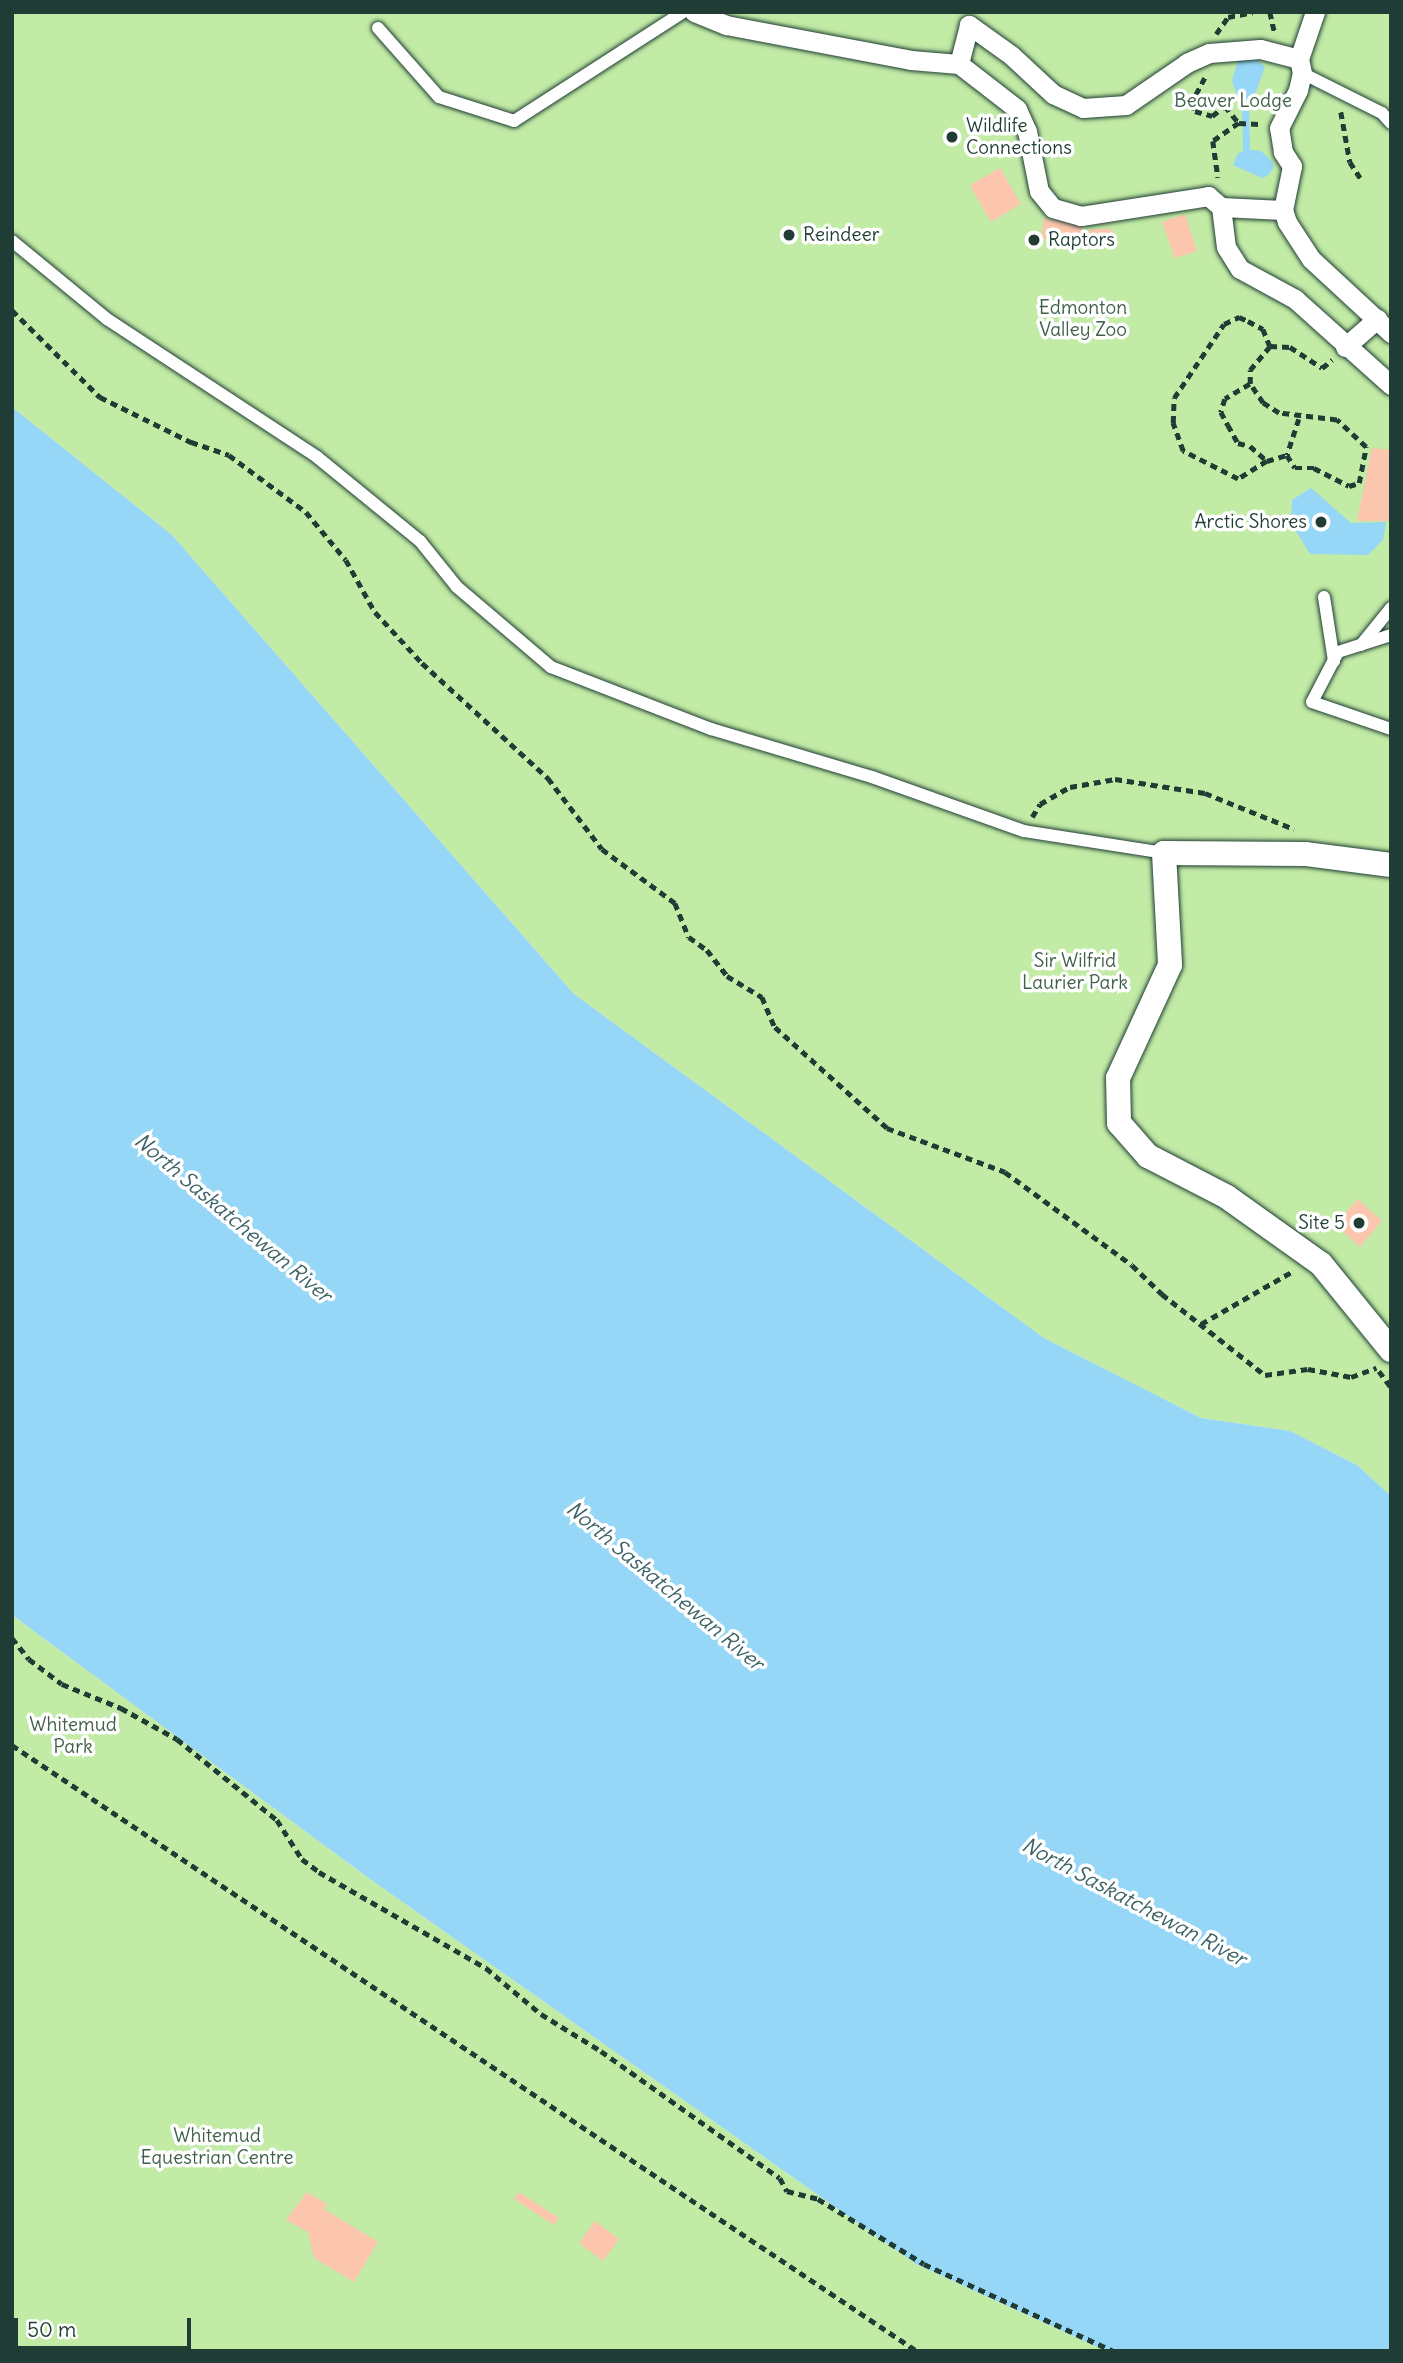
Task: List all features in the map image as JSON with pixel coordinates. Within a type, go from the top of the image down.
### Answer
[{"type":"street","points":[[694,12],[739,27],[911,60],[959,64],[1017,108],[1027,131],[1039,191],[1062,213],[1105,213],[1215,201],[1283,210]]},
{"type":"street","points":[[1315,12],[1293,104],[1279,128],[1283,152],[1292,166],[1283,210],[1292,234],[1311,259],[1384,326],[1345,347]]},
{"type":"street","points":[[959,64],[970,19],[1054,94],[1083,108],[1126,105],[1187,63],[1212,53],[1260,49],[1300,66]]},
{"type":"street","points":[[1215,201],[1226,247],[1240,269],[1295,299],[1345,347],[1391,385]]},
{"type":"street","points":[[1379,1359],[1321,1264],[1227,1197],[1149,1156],[1119,1123],[1118,1078],[1170,965],[1164,853],[1305,854],[1391,865]]},
{"type":"lane","points":[[378,28],[439,97],[514,121],[682,12]]},
{"type":"lane","points":[[1300,66],[1382,113],[1391,123]]},
{"type":"lane","points":[[12,241],[107,319],[317,457],[420,541],[457,587],[551,667],[711,729],[872,777],[1024,831],[1164,853]]},
{"type":"lane","points":[[1324,597],[1334,661]]},
{"type":"lane","points":[[1361,645],[1391,608]]},
{"type":"lane","points":[[1391,635],[1338,652],[1312,702],[1391,729]]},
{"type":"path","points":[[1239,123],[1229,107],[1201,116],[1191,104],[1209,70],[1216,28],[1228,17],[1254,12]]},
{"type":"path","points":[[1339,103],[1350,162],[1361,178]]},
{"type":"path","points":[[1215,201],[1221,173],[1213,141],[1239,123],[1254,125]]},
{"type":"path","points":[[12,310],[100,397],[191,442],[229,455],[306,512],[346,560],[374,612],[422,663],[548,778],[602,849],[676,903],[688,937],[707,950],[727,976],[762,997],[775,1027],[887,1128],[1005,1171],[1132,1265],[1200,1324],[1265,1375],[1308,1369],[1351,1377],[1379,1359],[1391,1387]]},
{"type":"path","points":[[1270,346],[1263,329],[1248,321],[1239,317],[1224,324],[1174,398],[1173,410],[1183,451],[1238,479],[1267,461],[1287,455]]},
{"type":"path","points":[[1270,346],[1290,347],[1322,368],[1345,347]]},
{"type":"path","points":[[1270,346],[1250,370],[1250,384],[1263,403],[1299,418],[1337,420],[1366,447],[1359,482],[1349,486],[1314,468],[1295,467],[1287,455]]},
{"type":"path","points":[[1250,384],[1225,399],[1221,412],[1238,443],[1251,446],[1267,461]]},
{"type":"path","points":[[1287,455],[1299,418]]},
{"type":"path","points":[[1024,831],[1040,804],[1070,788],[1115,779],[1205,793],[1309,832]]},
{"type":"path","points":[[1200,1324],[1211,1322],[1298,1267],[1321,1264]]},
{"type":"path","points":[[12,1638],[29,1659],[62,1684],[121,1708],[177,1739],[277,1820],[302,1859],[319,1872],[486,1968],[541,2014],[601,2051],[780,2178],[787,2191],[818,2199],[924,2264],[1113,2351]]},
{"type":"path","points":[[12,1745],[917,2351]]},
{"type":"green space","points":[[12,12],[1391,12],[1391,1496],[1357,1465],[1290,1431],[1201,1418],[1044,1338],[574,994],[172,535],[12,407]]},
{"type":"green space","name":"Whitemud Equestrian Centre","points":[[12,1615],[370,1879],[916,2264],[1106,2351],[12,2351]]},
{"type":"water","points":[[1238,59],[1257,60],[1265,67],[1254,97],[1245,100],[1237,95],[1232,81]]},
{"type":"water","points":[[1261,151],[1272,161],[1274,168],[1267,176],[1262,178],[1233,165],[1238,153]]},
{"type":"water","name":"North Saskatchewan River","points":[[12,407],[172,535],[574,994],[1044,1338],[1201,1418],[1290,1431],[1357,1465],[1391,1496],[1391,2351],[1106,2351],[916,2264],[370,1879],[12,1615]]},
{"type":"water","name":"Arctic Shores","points":[[1311,488],[1351,523],[1386,522],[1383,540],[1368,555],[1310,554],[1291,523],[1292,500]]},
{"type":"building","points":[[1000,168],[1021,204],[991,222],[970,185]]},
{"type":"building","points":[[1185,214],[1197,251],[1175,258],[1162,222]]},
{"type":"building","points":[[1044,218],[1083,225],[1079,245],[1041,238]]},
{"type":"building","points":[[1089,229],[1112,229],[1112,241],[1090,241]]},
{"type":"building","points":[[1372,448],[1391,450],[1391,521],[1357,521]]},
{"type":"building","name":"Site 5","points":[[1358,1199],[1382,1221],[1360,1247],[1335,1225]]},
{"type":"building","points":[[307,2192],[327,2204],[324,2209],[378,2242],[354,2282],[314,2258],[308,2232],[286,2220]]},
{"type":"building","points":[[519,2192],[559,2218],[554,2225],[514,2199]]},
{"type":"building","points":[[595,2221],[619,2239],[603,2261],[579,2243]]},
{"type":"waterway","points":[[1245,100],[1246,150]]},
{"type":"place","name":"Wildlife Connections","points":[[952,137]]},
{"type":"place","name":"Reindeer","points":[[789,235]]},
{"type":"place","name":"Raptors","points":[[1034,240]]},
{"type":"place","name":"Arctic Shores","points":[[1321,522]]},
{"type":"place","name":"Site 5","points":[[1359,1223]]},
{"type":"park label","name":"Beaver Lodge","points":[[1233,101]]},
{"type":"park label","name":"Edmonton Valley Zoo","points":[[1083,319]]},
{"type":"park label","name":"Sir Wilfrid Laurier Park","points":[[1075,972]]},
{"type":"park label","name":"Whitemud Park","points":[[73,1736]]}]
